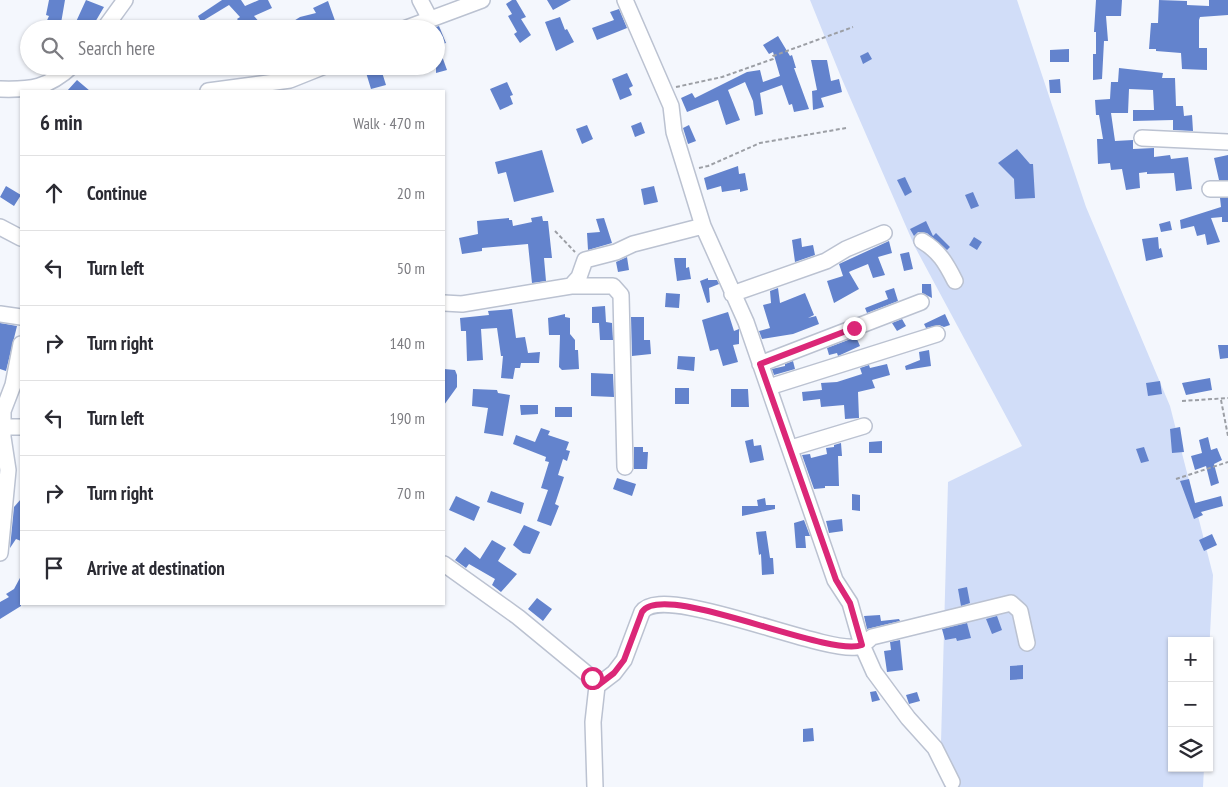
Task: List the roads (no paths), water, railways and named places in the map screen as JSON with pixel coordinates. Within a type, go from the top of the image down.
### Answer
[{"type":"street","points":[[111,20],[125,0]]},
{"type":"street","points":[[420,0],[430,19],[482,0]]},
{"type":"street","points":[[626,0],[670,106],[674,132],[703,226],[746,322],[836,580],[850,603],[862,645],[874,672],[908,718],[935,748],[952,782]]},
{"type":"street","points":[[0,89],[38,90],[62,75]]},
{"type":"street","points":[[215,90],[290,80],[302,75]]},
{"type":"street","points":[[1142,138],[1228,142]]},
{"type":"street","points":[[1210,190],[1228,189]]},
{"type":"street","points":[[0,226],[20,237]]},
{"type":"street","points":[[570,286],[579,277],[585,260],[616,252],[632,244],[703,226]]},
{"type":"street","points":[[732,294],[826,261],[846,249],[884,233]]},
{"type":"street","points":[[922,240],[936,250],[947,263],[955,281]]},
{"type":"street","points":[[445,302],[462,304],[570,286],[613,286],[621,295],[625,468]]},
{"type":"street","points":[[760,364],[921,302]]},
{"type":"street","points":[[0,314],[20,317]]},
{"type":"street","points":[[769,387],[937,334]]},
{"type":"street","points":[[0,553],[8,470],[2,410],[13,385],[20,349]]},
{"type":"street","points":[[791,448],[864,426]]},
{"type":"street","points":[[3,427],[20,427]]},
{"type":"street","points":[[445,565],[585,670],[597,686],[593,722],[595,787]]},
{"type":"street","points":[[597,686],[614,673],[624,660],[644,608],[655,604],[714,613],[831,644],[856,647],[872,637],[1010,603],[1020,611],[1027,643]]}]
